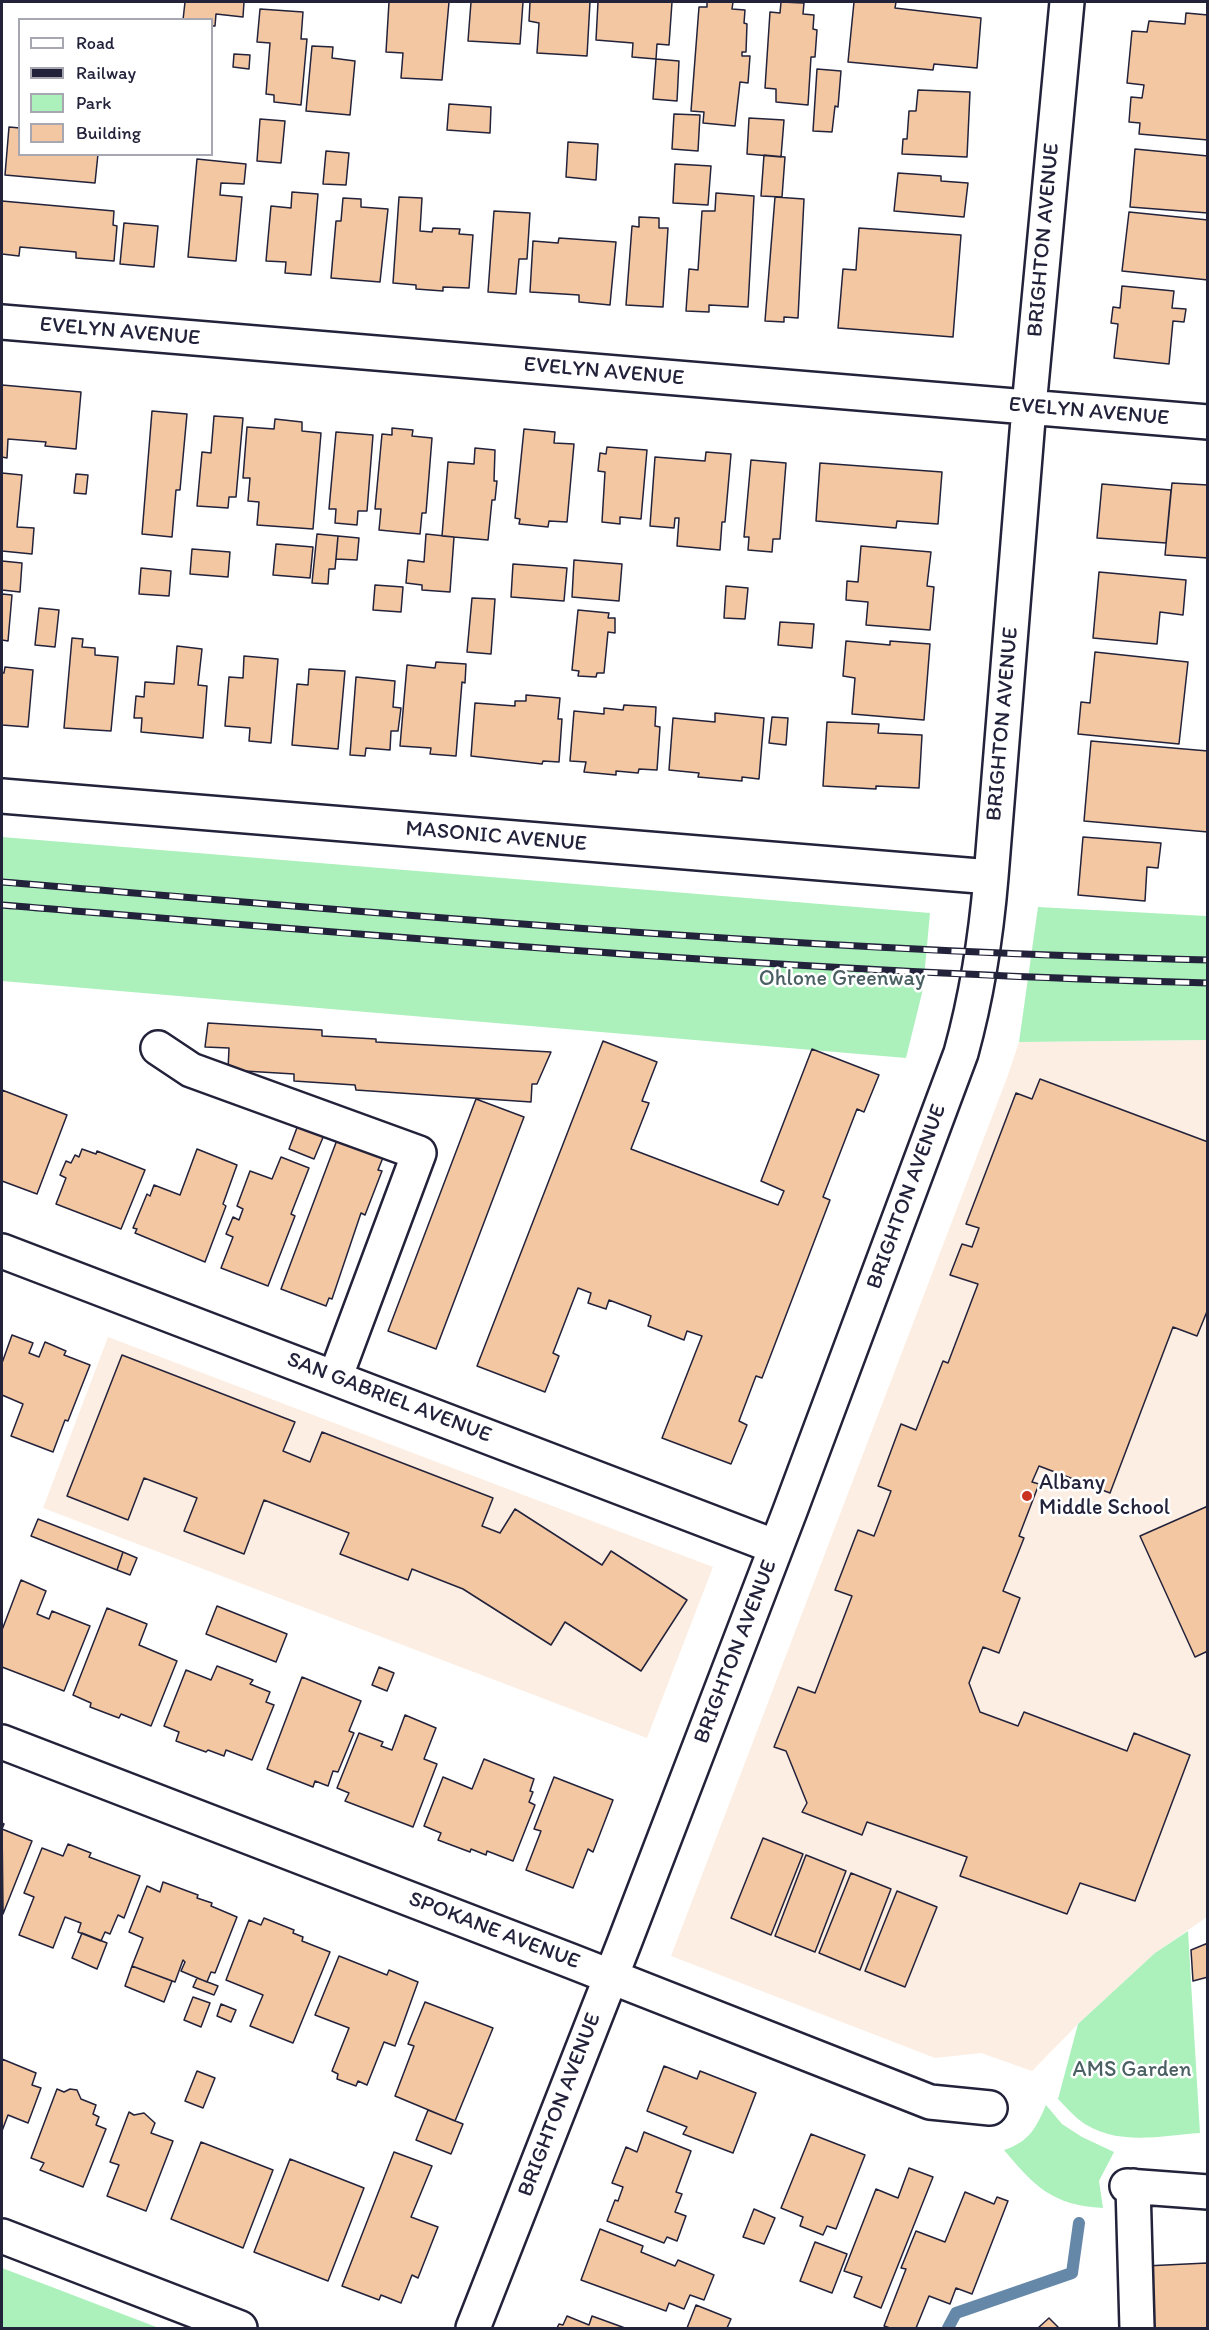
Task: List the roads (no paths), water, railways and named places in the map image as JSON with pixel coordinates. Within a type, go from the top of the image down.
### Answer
[{"type":"street","name":"BRIGHTON AVENUE","points":[[473,2328],[776,1547],[961,1053],[972,1014],[985,945],[1029,407],[1066,2]]},
{"type":"street","name":"EVELYN AVENUE","points":[[2,322],[1208,422]]},
{"type":"street","name":"MASONIC AVENUE","points":[[2,796],[991,877]]},
{"type":"street","points":[[158,1048],[191,1070],[419,1153],[335,1378]]},
{"type":"street","name":"SAN GABRIEL AVENUE","points":[[2,1251],[776,1547]]},
{"type":"street","name":"SPOKANE AVENUE","points":[[2,1742],[930,2102],[990,2108]]},
{"type":"street","points":[[1137,2328],[1130,2186],[1208,2192]]},
{"type":"street","points":[[2,2236],[240,2328]]},
{"type":"waterway","points":[[948,2328],[956,2313],[1072,2273],[1079,2223]]},
{"type":"railway","points":[[2,882],[454,919],[755,940],[906,949],[1208,960]]},
{"type":"railway","points":[[2,905],[454,942],[755,963],[1208,983]]},
{"type":"place","name":"Albany Middle School","points":[[1027,1496]]},
{"type":"park label","name":"Ohlone Greenway","points":[[842,979]]},
{"type":"park label","name":"AMS Garden","points":[[1132,2070]]}]
